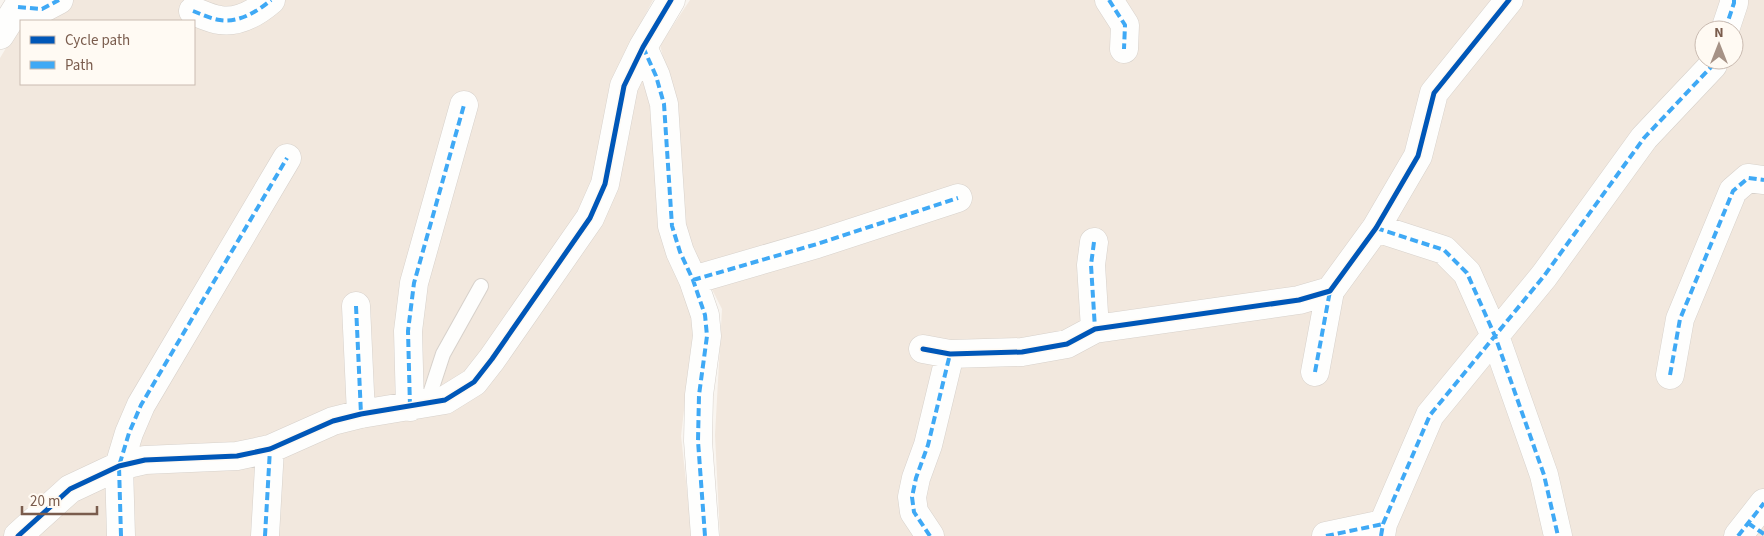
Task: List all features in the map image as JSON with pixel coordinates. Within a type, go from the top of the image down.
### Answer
[{"type":"street","points":[[0,35],[20,4],[42,9],[59,0]]},
{"type":"street","points":[[193,11],[219,20],[236,20],[262,8],[271,0]]},
{"type":"street","points":[[18,536],[70,489],[119,466],[145,460],[237,456],[270,449],[334,421],[361,414],[445,400],[474,382],[590,218],[605,184],[624,86],[643,46],[671,0]]},
{"type":"street","points":[[1109,0],[1125,25],[1124,49]]},
{"type":"street","points":[[1315,372],[1330,291],[1376,228],[1418,156],[1434,93],[1509,0]]},
{"type":"street","points":[[1728,20],[1734,0]]},
{"type":"street","points":[[643,46],[656,76],[664,104],[672,226],[680,252],[693,280],[705,315],[707,336],[699,395],[698,441],[706,536]]},
{"type":"street","points":[[1326,536],[1382,530],[1430,415],[1544,276],[1644,138],[1707,70]]},
{"type":"street","points":[[418,405],[408,332],[414,283],[464,105]]},
{"type":"street","points":[[121,536],[119,466],[129,433],[141,406],[287,158]]},
{"type":"street","points":[[1670,375],[1680,318],[1733,191],[1748,178],[1764,180]]},
{"type":"street","points":[[693,280],[817,244],[958,198]]},
{"type":"street","points":[[1376,228],[1444,250],[1467,273],[1495,336],[1544,475],[1558,536]]},
{"type":"street","points":[[1094,242],[1091,266],[1095,329]]},
{"type":"street","points":[[923,350],[950,354],[1022,352],[1067,344],[1095,329],[1299,300],[1330,291]]},
{"type":"street","points":[[356,306],[361,414]]},
{"type":"street","points":[[930,536],[914,512],[912,497],[916,478],[928,445],[950,354]]},
{"type":"street","points":[[265,536],[270,449]]},
{"type":"lane","points":[[418,405],[443,354],[481,286]]},
{"type":"shaded area","points":[[36,0],[653,0],[635,34],[653,95],[695,316],[681,436],[692,536],[0,536],[0,58],[20,25],[20,85],[195,85],[195,20],[24,20]]},
{"type":"shaded area","points":[[690,0],[1764,0],[1764,536],[720,536],[715,435],[722,309],[686,238],[673,95],[660,45]]},
{"type":"marked path","points":[[18,7],[42,9],[59,0]]},
{"type":"marked path","points":[[193,11],[210,18],[234,20],[260,9],[271,0]]},
{"type":"marked path","points":[[1109,0],[1125,25],[1124,49]]},
{"type":"marked path","points":[[1728,20],[1734,0]]},
{"type":"marked path","points":[[643,47],[656,76],[664,104],[672,226],[680,252],[693,280],[705,315],[707,336],[699,395],[698,441],[705,536]]},
{"type":"marked path","points":[[1381,536],[1383,524],[1430,415],[1544,276],[1644,138],[1708,70]]},
{"type":"marked path","points":[[410,407],[408,331],[414,283],[464,105]]},
{"type":"marked path","points":[[121,536],[119,466],[129,433],[141,405],[287,158]]},
{"type":"marked path","points":[[1670,375],[1680,319],[1733,191],[1748,178],[1764,180]]},
{"type":"marked path","points":[[693,280],[817,244],[958,198]]},
{"type":"marked path","points":[[1376,228],[1444,250],[1467,273],[1495,336],[1544,475],[1558,536]]},
{"type":"marked path","points":[[1094,242],[1091,265],[1095,329]]},
{"type":"marked path","points":[[1315,372],[1330,291]]},
{"type":"marked path","points":[[356,306],[361,414]]},
{"type":"marked path","points":[[930,536],[914,512],[912,497],[916,478],[928,445],[950,354]]},
{"type":"marked path","points":[[265,536],[270,449]]},
{"type":"marked path","points":[[1738,536],[1764,503]]},
{"type":"marked path","points":[[1748,523],[1764,534]]},
{"type":"marked path","points":[[1326,536],[1383,524]]},
{"type":"cycle path","points":[[18,536],[70,489],[119,466],[145,460],[237,456],[270,449],[333,421],[361,414],[445,400],[474,382],[590,218],[605,184],[624,86],[643,47],[671,0]]},
{"type":"cycle path","points":[[923,349],[950,354],[1022,352],[1067,344],[1095,329],[1299,300],[1330,291],[1376,228],[1418,156],[1434,93],[1509,0]]}]
